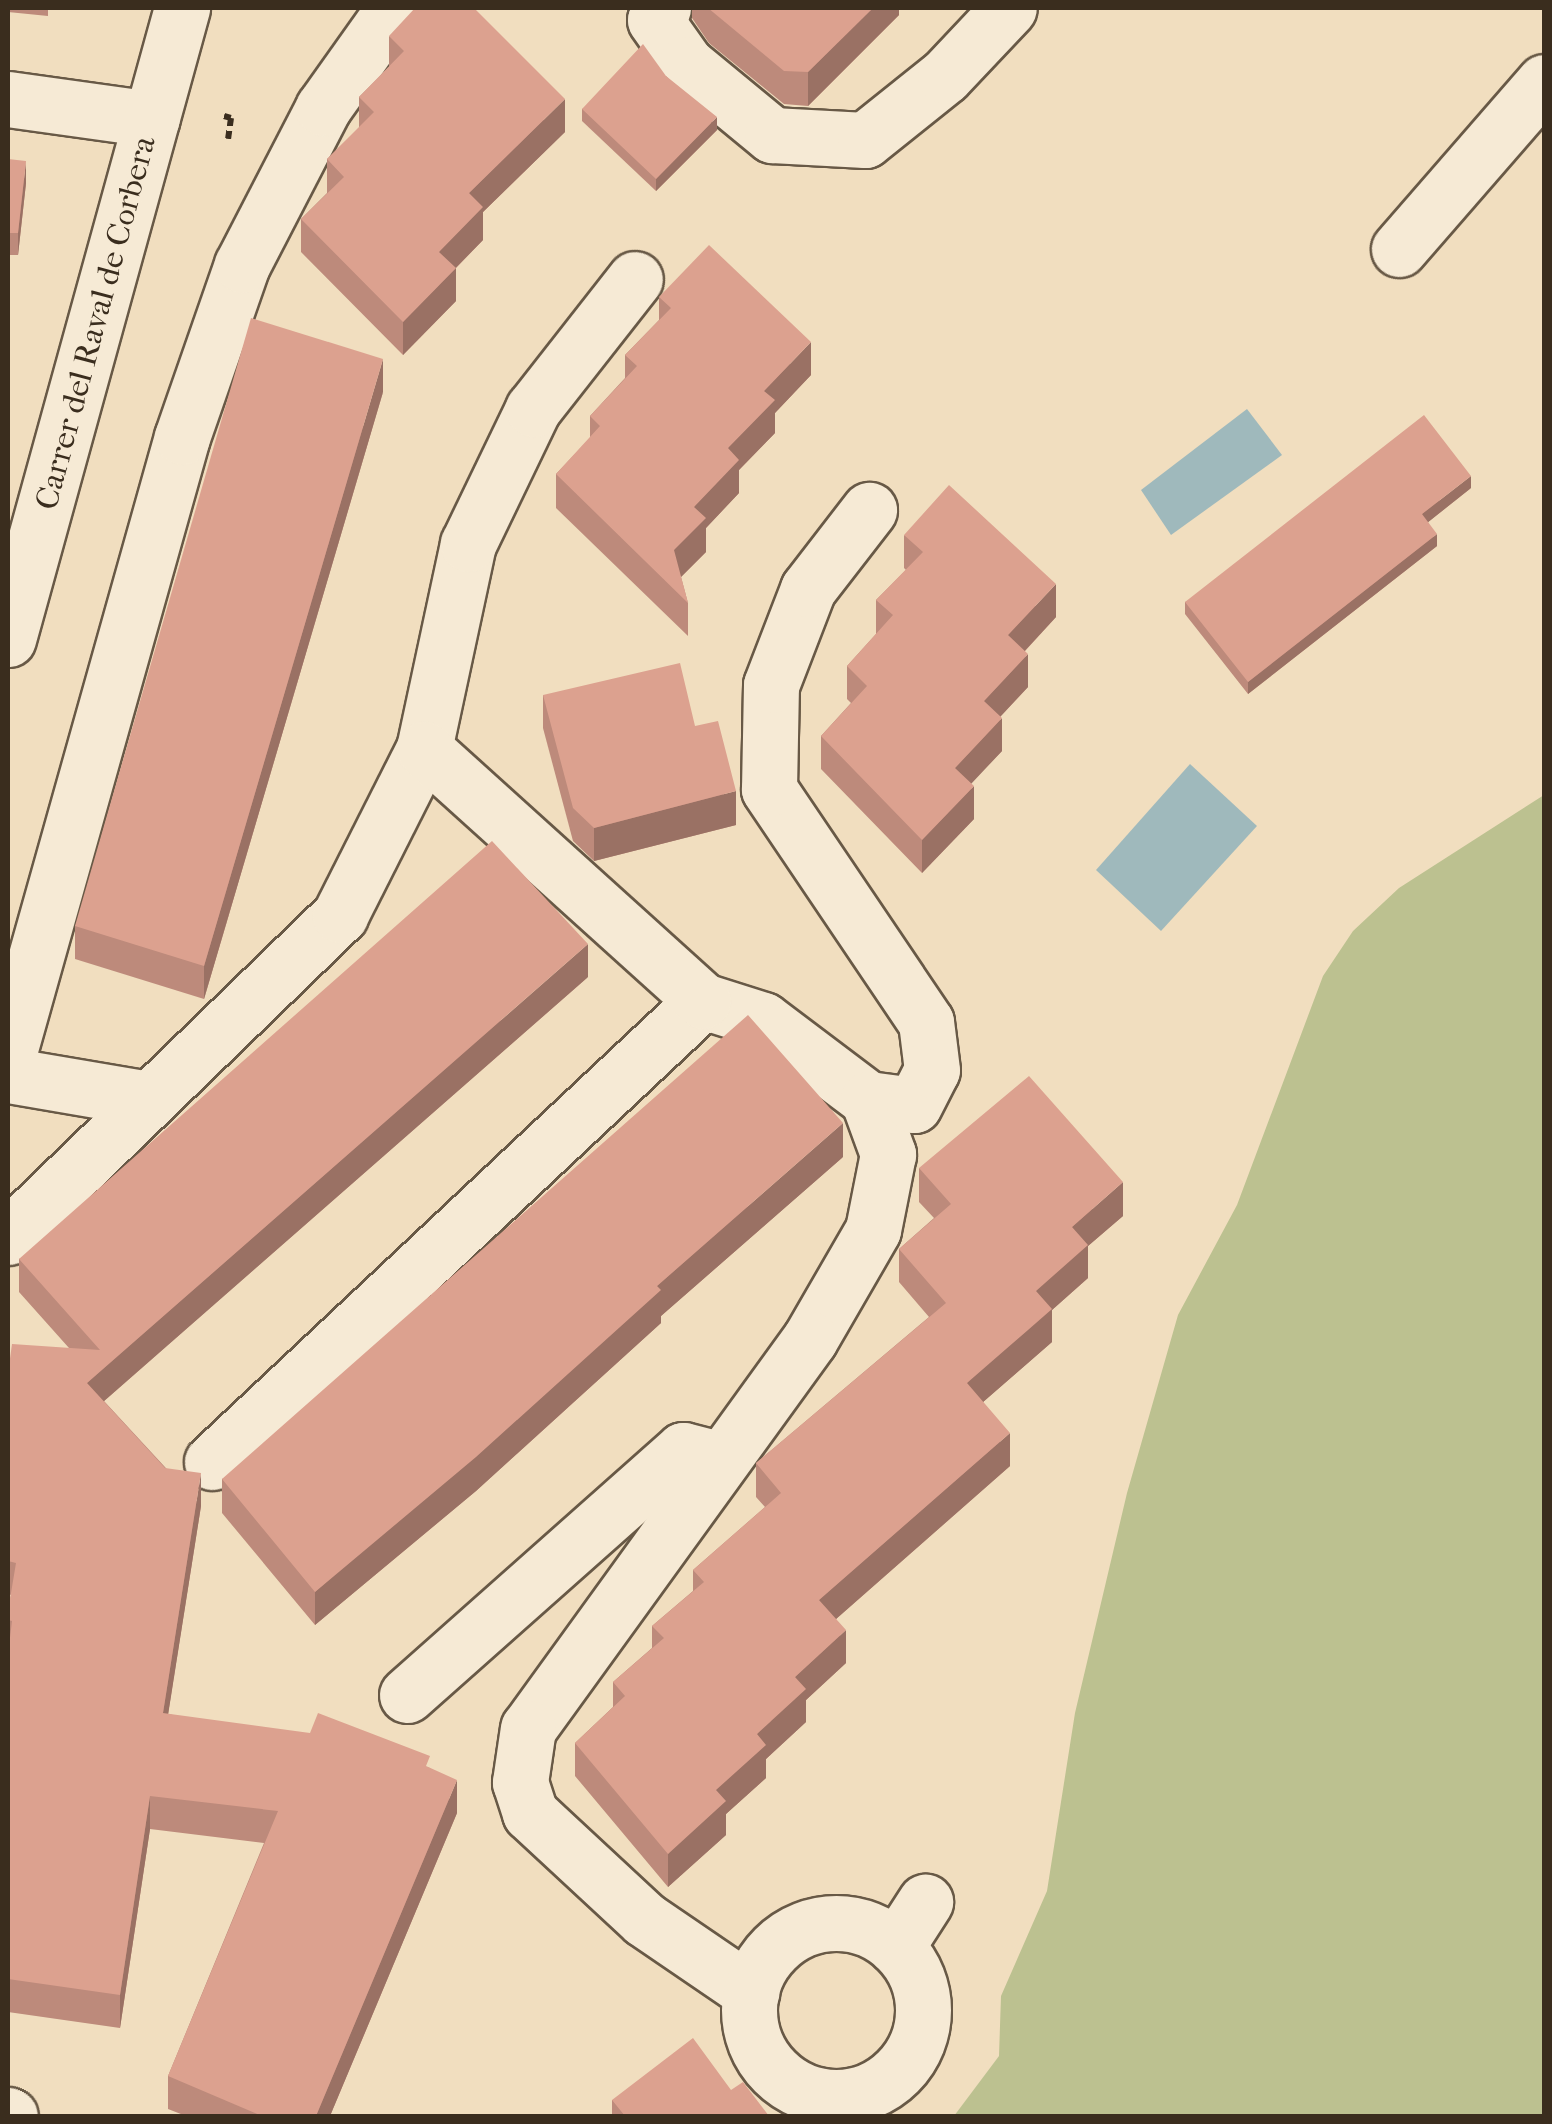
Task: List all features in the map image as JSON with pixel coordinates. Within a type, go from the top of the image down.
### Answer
[{"type":"street","name":"Carrer del Raval de Corbera","points":[[8,639],[182,8]]},
{"type":"street","points":[[8,1056],[182,437],[242,265],[323,108],[394,8]]},
{"type":"street","points":[[663,8],[655,20],[686,64],[772,135],[866,140],[945,76],[1009,8]]},
{"type":"street","points":[[1398,249],[1544,82]]},
{"type":"street","points":[[8,99],[152,119]]},
{"type":"street","points":[[8,1237],[340,915],[424,749],[468,544],[533,408],[635,279]]},
{"type":"street","points":[[424,749],[704,1001],[763,1020],[868,1100],[914,1105],[932,1070],[926,1022],[769,789],[771,685],[808,589],[869,510]]},
{"type":"street","points":[[212,1462],[704,1001]]},
{"type":"street","points":[[8,1074],[148,1099]]},
{"type":"street","points":[[752,1992],[644,1918],[530,1813],[520,1782],[528,1728],[810,1339],[873,1230],[888,1154],[868,1100]]},
{"type":"street","points":[[407,1695],[683,1450],[722,1460]]},
{"type":"street","points":[[910,1925],[924,2012],[918,2040],[893,2075],[855,2095],[826,2097],[774,2073],[754,2036],[752,1992],[771,1955],[804,1929],[910,1925]]},
{"type":"green space","points":[[1544,795],[1544,2116],[954,2116],[999,2056],[1001,1996],[1047,1891],[1075,1713],[1127,1493],[1178,1315],[1237,1205],[1323,976],[1353,931],[1399,888]]},
{"type":"water","points":[[1247,409],[1282,455],[1171,535],[1141,490]]},
{"type":"water","points":[[1190,764],[1257,826],[1161,931],[1096,870]]},
{"type":"building","points":[[415,8],[474,8],[565,99],[469,193],[483,207],[439,252],[456,268],[403,322],[301,219],[344,177],[327,159],[374,112],[359,97],[404,51],[389,36]]},
{"type":"building","points":[[708,8],[873,8],[808,72],[784,71]]},
{"type":"building","points":[[643,44],[666,76],[717,117],[656,179],[582,109]]},
{"type":"building","points":[[8,159],[26,161],[18,233],[9,233],[8,244]]},
{"type":"building","points":[[709,245],[811,342],[764,391],[775,400],[728,448],[739,460],[694,507],[706,518],[674,550],[688,603],[556,474],[600,426],[590,416],[637,366],[625,355],[671,308],[659,297]]},
{"type":"building","points":[[251,318],[383,359],[204,966],[75,926]]},
{"type":"building","points":[[1424,415],[1471,476],[1422,514],[1437,534],[1248,682],[1185,602]]},
{"type":"building","points":[[949,485],[1056,584],[1008,635],[1028,654],[984,701],[1002,718],[955,768],[974,786],[922,840],[821,736],[867,686],[847,666],[893,615],[876,600],[923,552],[904,535]]},
{"type":"building","points":[[680,663],[695,726],[718,721],[736,791],[594,828],[573,808],[543,695]]},
{"type":"building","points":[[492,841],[588,944],[87,1383],[165,1468],[201,1473],[163,1713],[310,1733],[318,1713],[430,1756],[426,1766],[457,1780],[316,2116],[262,2116],[168,2076],[278,1811],[150,1796],[120,1995],[8,1979],[8,1654],[12,1621],[8,1620],[8,1611],[16,1563],[8,1561],[8,1373],[12,1344],[100,1350],[19,1259]]},
{"type":"building","points":[[748,1015],[843,1123],[657,1286],[661,1290],[476,1457],[315,1592],[222,1479]]},
{"type":"building","points":[[1029,1076],[1123,1182],[1072,1227],[1088,1245],[1036,1291],[1052,1309],[967,1383],[1010,1433],[819,1600],[846,1630],[795,1677],[806,1689],[757,1734],[766,1745],[716,1790],[726,1801],[668,1854],[575,1743],[625,1696],[613,1682],[664,1638],[652,1626],[704,1582],[693,1570],[781,1493],[756,1463],[946,1303],[899,1249],[951,1204],[919,1168]]},
{"type":"building","points":[[693,2038],[731,2090],[743,2082],[769,2116],[625,2116],[612,2100]]}]
